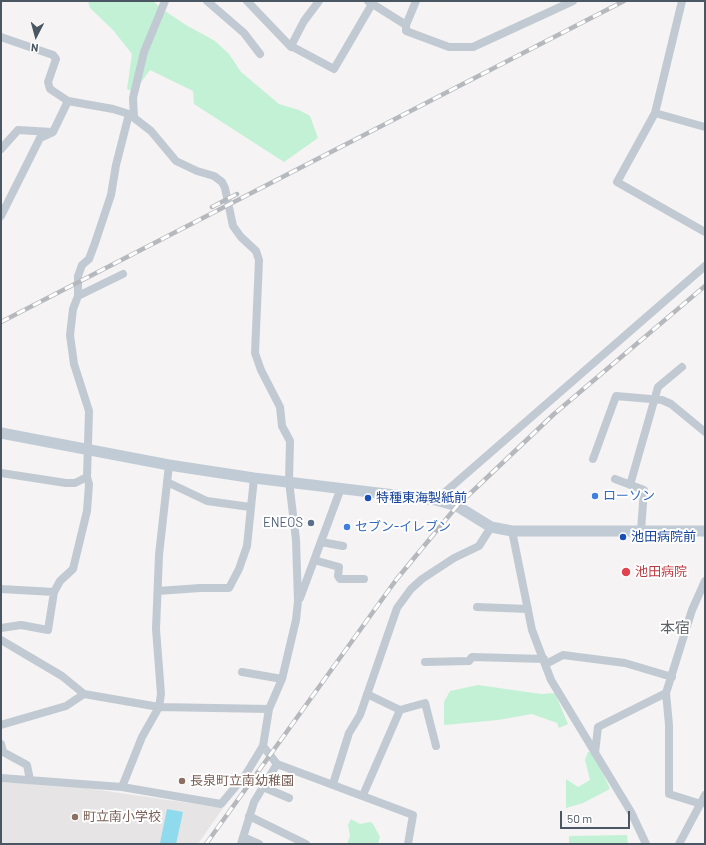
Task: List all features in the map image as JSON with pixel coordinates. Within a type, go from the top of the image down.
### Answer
[{"type":"street","points":[[1,628],[21,625],[48,630],[54,592],[60,581],[73,569],[87,511],[89,484],[87,477],[87,450],[89,411],[74,364],[70,334],[73,309],[78,296],[78,276],[82,265],[89,259],[96,243],[111,195],[116,165],[132,115],[133,98],[144,52],[166,1]]},
{"type":"street","points":[[207,1],[244,33],[260,54]]},
{"type":"street","points":[[247,1],[291,46],[334,69],[370,2],[406,25]]},
{"type":"street","points":[[291,46],[304,21],[319,1]]},
{"type":"street","points":[[416,1],[406,25],[406,31],[449,47],[473,47],[574,1]]},
{"type":"street","points":[[682,1],[655,113],[617,182],[705,232]]},
{"type":"street","points":[[1,37],[53,55],[56,59],[48,82],[50,89],[68,101],[113,109],[132,115],[152,131],[176,161],[197,171],[214,176],[222,182],[225,188],[233,226],[241,237],[256,251],[259,260],[255,353],[261,370],[280,407],[282,426],[290,441],[289,481],[296,540],[298,601],[296,620],[282,679],[270,709],[263,746],[246,774],[220,804],[122,788],[1,778]]},
{"type":"street","points":[[1,216],[40,138],[53,132],[68,101]]},
{"type":"street","points":[[655,113],[705,127]]},
{"type":"street","points":[[1,149],[18,130],[53,132]]},
{"type":"street","points":[[436,500],[705,266]]},
{"type":"street","points":[[78,296],[123,274]]},
{"type":"street","points":[[630,485],[658,387],[682,366]]},
{"type":"street","points":[[593,459],[616,396],[662,400],[672,404],[705,432]]},
{"type":"street","points":[[1,433],[169,465],[254,478],[289,481],[436,500],[457,506],[491,527],[512,531],[705,531]]},
{"type":"street","points":[[122,788],[142,737],[159,707],[161,694],[156,629],[160,555],[169,465]]},
{"type":"street","points":[[1,473],[66,484],[75,483],[87,477]]},
{"type":"street","points":[[158,591],[200,588],[229,588],[239,569],[247,546],[254,478]]},
{"type":"street","points":[[615,479],[644,490],[641,530]]},
{"type":"street","points":[[167,482],[207,501],[250,507]]},
{"type":"street","points":[[298,601],[341,488]]},
{"type":"street","points":[[333,784],[349,733],[360,714],[397,608],[411,589],[422,579],[454,558],[479,546],[491,527]]},
{"type":"street","points":[[512,531],[532,630],[551,680],[631,812],[646,844]]},
{"type":"street","points":[[321,542],[343,546]]},
{"type":"street","points":[[314,560],[339,567],[338,576],[340,579],[364,579]]},
{"type":"street","points":[[701,804],[669,794],[669,725],[666,693],[692,610],[705,581]]},
{"type":"street","points":[[1,589],[54,592]]},
{"type":"street","points":[[477,607],[528,609]]},
{"type":"street","points":[[1,640],[62,676],[84,694],[159,707],[270,709]]},
{"type":"street","points":[[425,662],[469,661],[472,657],[545,661],[563,655],[625,663],[672,677]]},
{"type":"street","points":[[242,672],[282,679]]},
{"type":"street","points":[[595,753],[598,728],[666,693]]},
{"type":"street","points":[[1,725],[66,706],[84,694]]},
{"type":"street","points":[[367,694],[400,710],[425,703],[436,746]]},
{"type":"street","points":[[364,796],[400,710]]},
{"type":"street","points":[[1,744],[3,752],[27,765],[30,780]]},
{"type":"street","points":[[263,746],[277,764],[413,815],[408,844]]},
{"type":"street","points":[[259,844],[242,840],[254,802],[277,764]]},
{"type":"street","points":[[263,787],[289,798]]},
{"type":"street","points":[[679,844],[705,795]]},
{"type":"street","points":[[249,816],[306,844]]},
{"type":"shaded area","points":[[1,782],[72,786],[223,808],[198,844],[1,844]]},
{"type":"green space","points":[[88,1],[153,1],[186,25],[215,41],[229,54],[241,72],[279,104],[299,110],[310,116],[318,138],[284,162],[194,104],[193,91],[150,70],[134,92],[127,89],[132,54],[113,30],[90,8]]},
{"type":"green space","points":[[478,685],[541,694],[555,693],[568,724],[559,728],[557,723],[532,714],[498,720],[444,725],[444,702],[450,691]]},
{"type":"green space","points":[[593,751],[610,789],[583,803],[566,808],[566,779],[578,787],[590,780],[585,760],[588,752]]},
{"type":"green space","points":[[351,819],[360,824],[370,822],[373,824],[380,837],[378,844],[347,844],[350,836],[348,825]]},
{"type":"green space","points":[[627,835],[628,844],[569,844],[569,836]]},
{"type":"water","points":[[167,809],[183,812],[176,844],[160,843]]},
{"type":"railway","points":[[1,322],[624,1]]},
{"type":"railway","points":[[212,207],[237,194]]},
{"type":"railway","points":[[206,844],[396,580],[457,506],[554,414],[705,286]]},
{"type":"place","name":"ローソン","points":[[595,496]]},
{"type":"place","name":"特種東海製紙前","points":[[368,498]]},
{"type":"place","name":"ENEOS","points":[[311,523]]},
{"type":"place","name":"セブン-イレブン","points":[[347,527]]},
{"type":"place","name":"池田病院前","points":[[623,537]]},
{"type":"place","name":"池田病院","points":[[626,572]]},
{"type":"place","name":"長泉町立南幼稚園","points":[[182,781]]},
{"type":"place","name":"町立南小学校","points":[[75,817]]},
{"type":"district","name":"本宿","points":[[675,628]]}]
